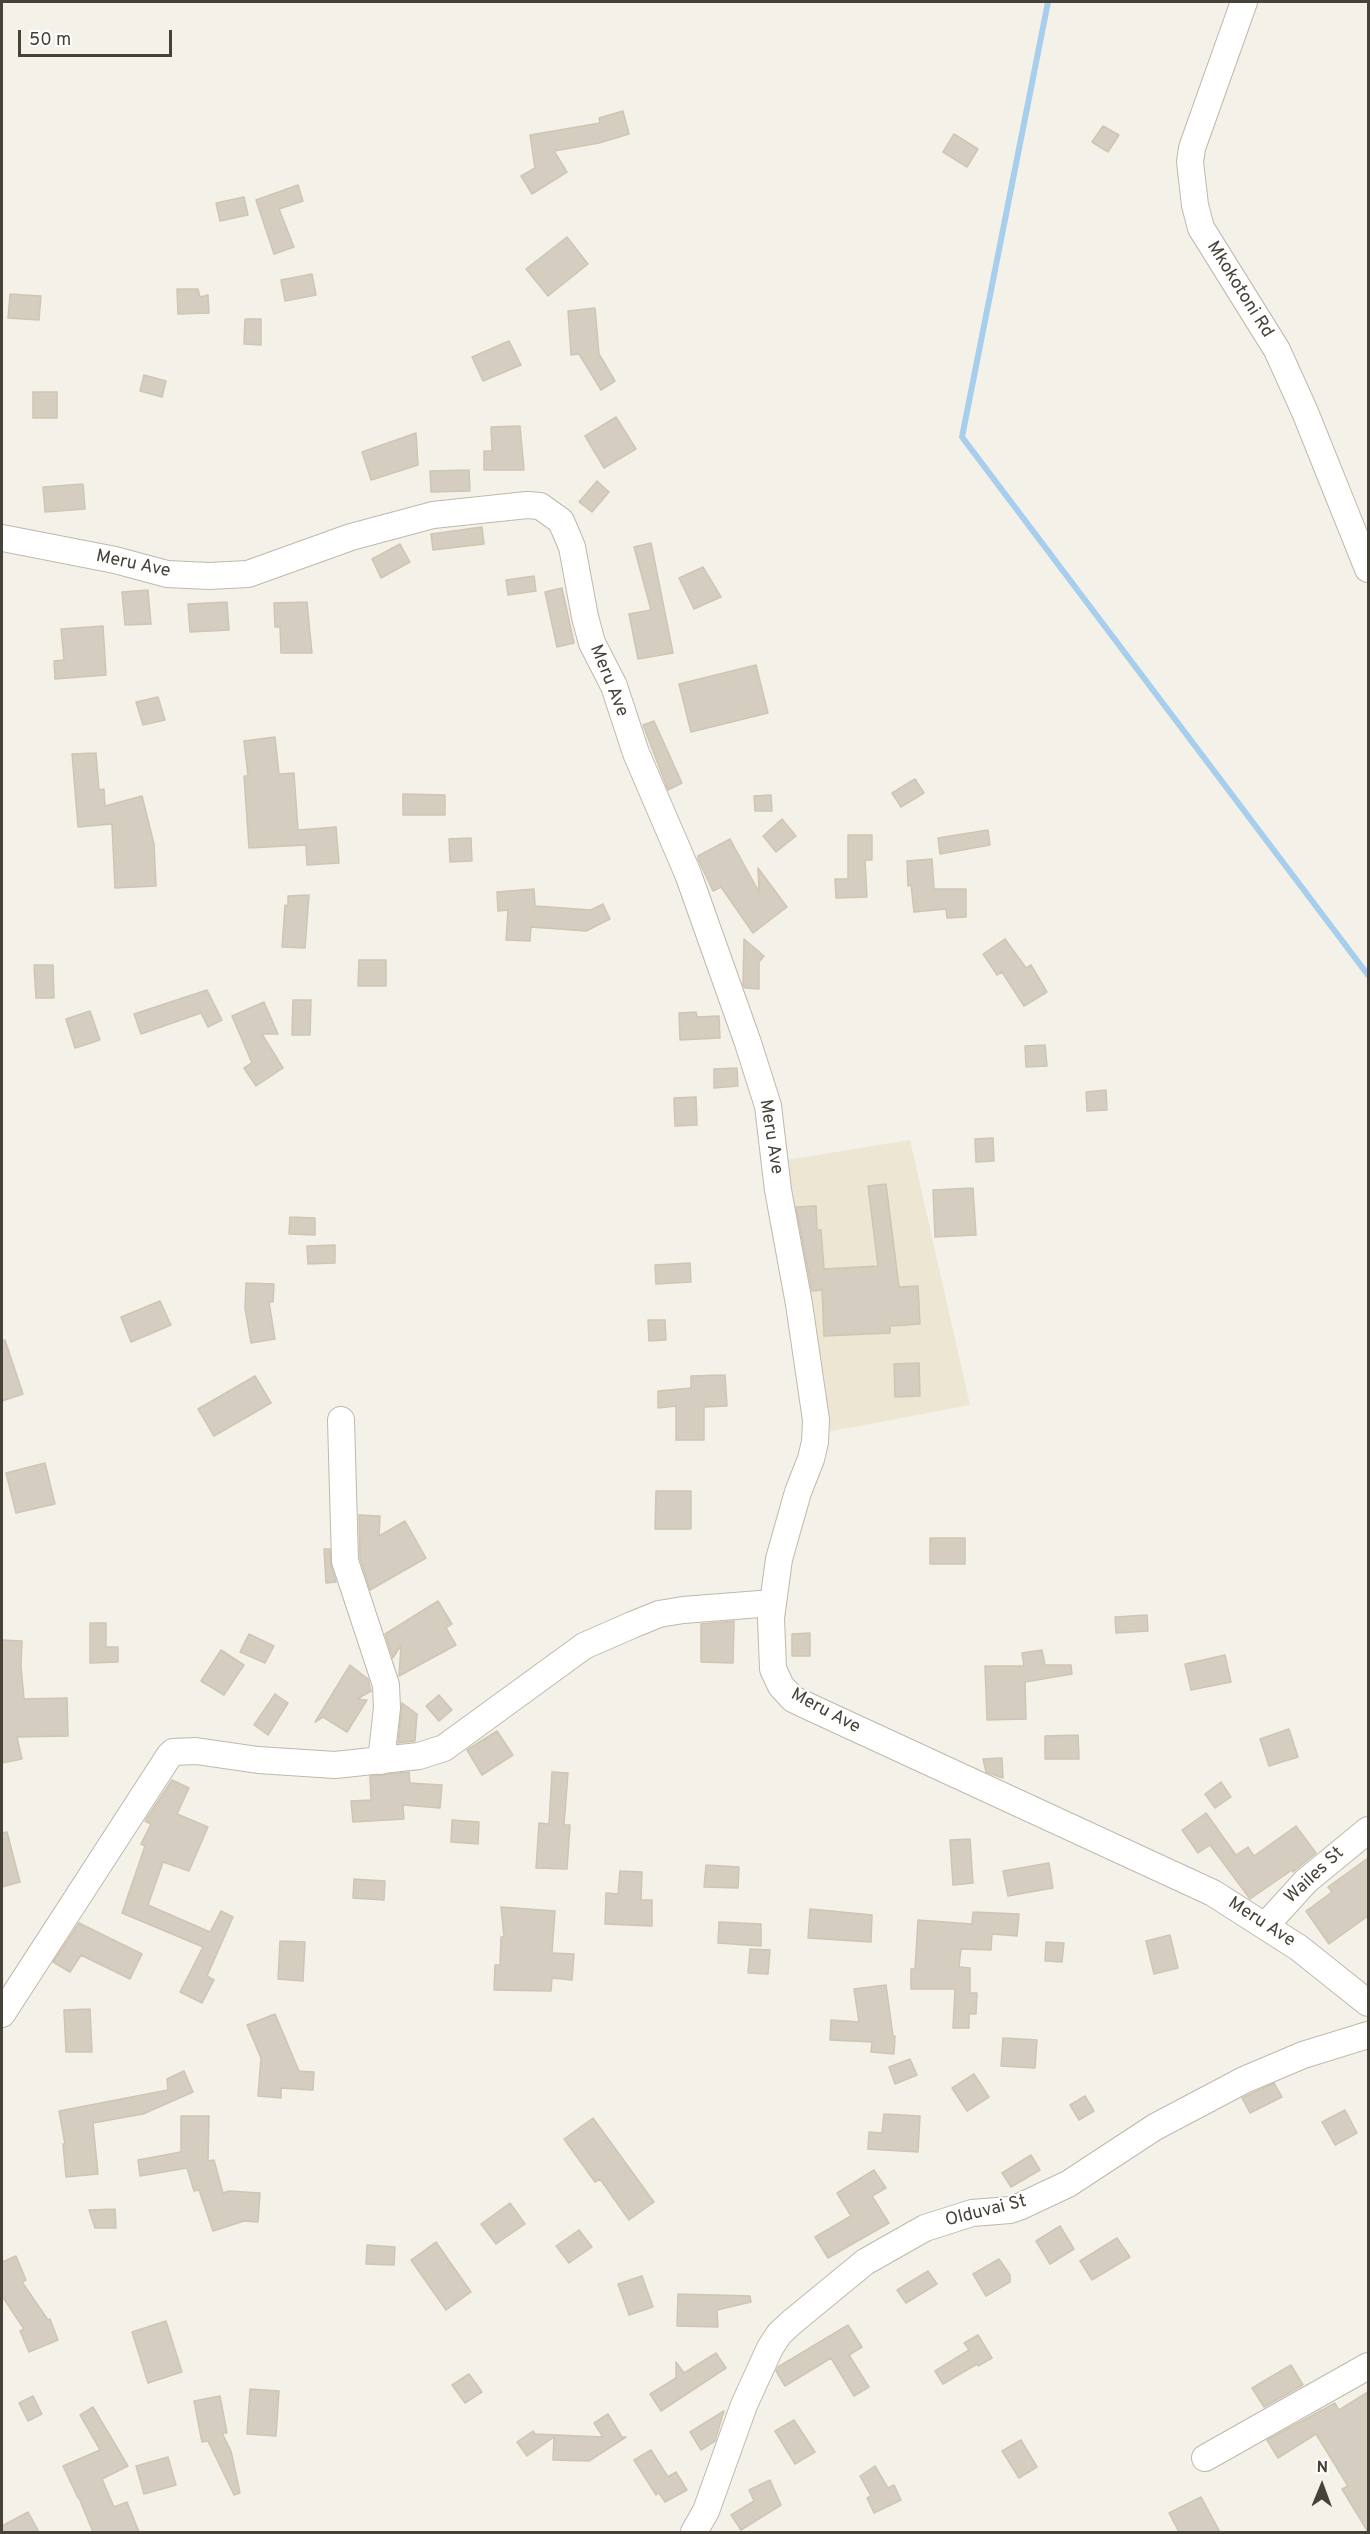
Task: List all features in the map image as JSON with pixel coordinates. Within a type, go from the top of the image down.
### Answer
[{"type":"street","name":"Mkokotoni Rd","points":[[1244,2],[1192,148],[1190,162],[1195,206],[1201,228],[1277,350],[1305,412],[1368,569]]},
{"type":"street","name":"Meru Ave","points":[[2,538],[116,560],[168,574],[209,576],[248,574],[351,537],[433,515],[527,504],[540,506],[561,520],[572,547],[592,643],[614,686],[636,753],[688,874],[768,1106],[778,1190],[799,1304],[816,1420],[815,1442],[779,1559],[773,1603],[772,1669],[781,1686],[793,1699],[921,1760],[1153,1863],[1213,1893],[1299,1948],[1368,2003]]},
{"type":"street","points":[[341,1420],[345,1561],[386,1685],[387,1708],[381,1761]]},
{"type":"street","points":[[2,2014],[173,1752],[196,1751],[258,1760],[335,1765],[419,1756],[444,1748],[584,1646],[632,1625],[659,1614],[683,1610],[773,1603]]},
{"type":"street","name":"Wailes St","points":[[1265,1926],[1306,1881],[1368,1830]]},
{"type":"street","name":"Olduvai St","points":[[694,2532],[706,2511],[744,2405],[770,2348],[792,2322],[865,2262],[925,2228],[972,2212],[1010,2210],[1068,2184],[1155,2127],[1244,2080],[1303,2055],[1368,2035]]},
{"type":"street","points":[[1205,2458],[1368,2366]]},
{"type":"shaded area","points":[[910,1140],[970,1405],[827,1432],[786,1160]]},
{"type":"building","points":[[623,111],[629,134],[599,143],[554,151],[567,172],[532,194],[521,176],[535,168],[530,135],[600,123],[599,118]]},
{"type":"building","points":[[1103,126],[1119,135],[1108,152],[1092,142]]},
{"type":"building","points":[[954,134],[978,149],[967,167],[943,152]]},
{"type":"building","points":[[298,185],[303,201],[279,209],[294,247],[274,254],[256,200]]},
{"type":"building","points":[[244,197],[248,215],[220,221],[216,203]]},
{"type":"building","points":[[567,237],[588,264],[548,296],[526,269]]},
{"type":"building","points":[[312,274],[316,295],[285,301],[281,280]]},
{"type":"building","points":[[177,289],[198,289],[200,297],[208,295],[209,313],[178,314]]},
{"type":"building","points":[[10,294],[41,296],[39,320],[8,318]]},
{"type":"building","points":[[595,308],[599,354],[615,381],[601,390],[579,354],[571,355],[568,311]]},
{"type":"building","points":[[245,319],[261,319],[261,345],[244,344]]},
{"type":"building","points":[[509,341],[521,365],[483,381],[472,357]]},
{"type":"building","points":[[144,375],[166,381],[162,397],[140,391]]},
{"type":"building","points":[[33,392],[57,392],[57,418],[33,418]]},
{"type":"building","points":[[616,417],[636,449],[604,468],[585,436]]},
{"type":"building","points":[[520,426],[524,470],[484,470],[484,451],[492,451],[491,427]]},
{"type":"building","points":[[416,433],[418,465],[371,480],[362,452]]},
{"type":"building","points":[[469,470],[470,491],[431,492],[430,471]]},
{"type":"building","points":[[597,481],[609,492],[592,512],[579,502]]},
{"type":"building","points":[[83,484],[85,509],[45,512],[43,487]]},
{"type":"building","points":[[482,527],[484,544],[433,550],[431,534]]},
{"type":"building","points":[[651,543],[673,653],[638,659],[629,614],[651,610],[634,547]]},
{"type":"building","points":[[400,544],[410,562],[381,578],[372,559]]},
{"type":"building","points":[[703,567],[721,597],[694,609],[679,578]]},
{"type":"building","points":[[534,576],[536,591],[508,595],[506,580]]},
{"type":"building","points":[[562,588],[574,643],[557,647],[545,592]]},
{"type":"building","points":[[148,590],[151,624],[125,625],[122,592]]},
{"type":"building","points":[[227,602],[229,630],[190,632],[188,604]]},
{"type":"building","points":[[307,602],[312,653],[281,653],[280,627],[275,627],[274,603]]},
{"type":"building","points":[[103,626],[106,675],[55,679],[54,661],[64,660],[61,629]]},
{"type":"building","points":[[756,665],[768,713],[691,732],[679,684]]},
{"type":"building","points":[[158,697],[165,720],[143,725],[136,702]]},
{"type":"building","points":[[654,721],[682,783],[668,790],[643,725]]},
{"type":"building","points":[[275,737],[279,774],[294,773],[298,830],[336,827],[339,863],[307,865],[306,845],[249,848],[244,776],[248,776],[244,741]]},
{"type":"building","points":[[96,753],[99,790],[104,789],[105,806],[142,796],[154,844],[156,886],[115,888],[112,824],[78,827],[72,754]]},
{"type":"building","points":[[915,779],[924,793],[901,807],[892,793]]},
{"type":"building","points":[[403,794],[445,795],[445,815],[403,815]]},
{"type":"building","points":[[771,795],[772,811],[755,811],[754,796]]},
{"type":"building","points":[[782,819],[796,836],[776,852],[763,836]]},
{"type":"building","points":[[988,830],[990,845],[940,854],[938,838]]},
{"type":"building","points":[[848,835],[872,835],[872,860],[865,860],[867,897],[836,898],[835,879],[848,879]]},
{"type":"building","points":[[471,838],[472,861],[450,862],[449,839]]},
{"type":"building","points":[[730,839],[759,892],[758,868],[787,907],[753,933],[721,887],[713,891],[698,859],[698,856]]},
{"type":"building","points":[[932,859],[934,889],[966,889],[966,917],[947,918],[946,909],[914,912],[911,885],[908,886],[907,861]]},
{"type":"building","points":[[534,889],[535,906],[591,910],[603,904],[610,919],[586,931],[531,927],[530,941],[506,940],[508,910],[498,911],[497,892]]},
{"type":"building","points":[[309,895],[305,948],[282,947],[285,905],[288,906],[288,896]]},
{"type":"building","points":[[744,939],[764,956],[759,962],[759,989],[745,988],[743,985]]},
{"type":"building","points":[[1005,939],[1026,968],[1031,965],[1047,992],[1024,1006],[1002,972],[997,975],[983,954]]},
{"type":"building","points":[[359,960],[386,960],[386,986],[358,986]]},
{"type":"building","points":[[34,965],[53,965],[54,998],[36,998]]},
{"type":"building","points":[[207,990],[222,1020],[208,1027],[201,1013],[141,1034],[134,1014]]},
{"type":"building","points":[[293,1000],[311,1000],[310,1035],[292,1035]]},
{"type":"building","points":[[264,1002],[278,1034],[262,1034],[283,1068],[256,1086],[244,1068],[252,1063],[232,1016]]},
{"type":"building","points":[[90,1011],[100,1040],[75,1048],[66,1019]]},
{"type":"building","points":[[696,1012],[697,1017],[719,1016],[720,1038],[680,1040],[679,1013]]},
{"type":"building","points":[[1045,1045],[1047,1066],[1026,1067],[1025,1046]]},
{"type":"building","points":[[737,1068],[738,1086],[714,1088],[714,1069]]},
{"type":"building","points":[[1106,1090],[1107,1110],[1087,1111],[1086,1092]]},
{"type":"building","points":[[696,1097],[697,1125],[675,1126],[674,1098]]},
{"type":"building","points":[[993,1138],[994,1161],[976,1162],[975,1139]]},
{"type":"building","points":[[886,1184],[899,1287],[918,1286],[920,1324],[890,1326],[890,1333],[824,1336],[822,1290],[812,1291],[796,1207],[816,1206],[817,1230],[821,1230],[824,1269],[878,1266],[868,1186]]},
{"type":"building","points":[[973,1188],[976,1235],[935,1237],[933,1190]]},
{"type":"building","points":[[290,1217],[315,1218],[315,1235],[289,1234]]},
{"type":"building","points":[[335,1245],[335,1263],[308,1264],[307,1246]]},
{"type":"building","points":[[690,1263],[691,1282],[656,1284],[655,1265]]},
{"type":"building","points":[[246,1283],[274,1284],[273,1302],[269,1302],[275,1339],[251,1343],[245,1308]]},
{"type":"building","points":[[160,1301],[171,1325],[131,1342],[121,1317]]},
{"type":"building","points":[[648,1320],[665,1320],[666,1340],[649,1341]]},
{"type":"building","points":[[5,1340],[23,1394],[2,1401],[2,1341]]},
{"type":"building","points":[[919,1363],[920,1396],[895,1397],[894,1364]]},
{"type":"building","points":[[725,1375],[727,1406],[704,1407],[704,1440],[676,1440],[676,1406],[658,1408],[658,1391],[691,1388],[691,1376]]},
{"type":"building","points":[[255,1376],[271,1403],[214,1436],[198,1409]]},
{"type":"building","points":[[45,1463],[55,1504],[16,1513],[6,1473]]},
{"type":"building","points":[[656,1491],[691,1491],[691,1529],[655,1529]]},
{"type":"building","points":[[359,1515],[380,1516],[379,1536],[405,1521],[426,1558],[370,1590],[360,1558]]},
{"type":"building","points":[[930,1538],[965,1538],[965,1564],[930,1564]]},
{"type":"building","points":[[324,1549],[330,1549],[331,1565],[336,1582],[326,1583]]},
{"type":"building","points":[[438,1601],[452,1624],[446,1628],[456,1645],[399,1676],[401,1645],[393,1658],[385,1634]]},
{"type":"building","points":[[1147,1615],[1148,1631],[1116,1633],[1115,1617]]},
{"type":"building","points":[[734,1621],[733,1663],[701,1662],[701,1624]]},
{"type":"building","points":[[90,1623],[106,1623],[106,1647],[118,1647],[118,1662],[90,1663]]},
{"type":"building","points":[[810,1633],[810,1656],[792,1656],[792,1634]]},
{"type":"building","points":[[249,1634],[274,1646],[265,1663],[240,1652]]},
{"type":"building","points":[[2,1640],[22,1641],[21,1666],[24,1699],[67,1698],[68,1736],[17,1737],[22,1759],[2,1763]]},
{"type":"building","points":[[221,1650],[244,1665],[224,1695],[201,1681]]},
{"type":"building","points":[[1042,1650],[1045,1665],[1071,1665],[1072,1674],[1025,1682],[1026,1719],[987,1720],[985,1666],[1024,1666],[1022,1653]]},
{"type":"building","points":[[1225,1655],[1231,1682],[1191,1690],[1185,1664]]},
{"type":"building","points":[[350,1665],[368,1679],[371,1691],[357,1699],[367,1700],[347,1732],[323,1717],[315,1722]]},
{"type":"building","points":[[275,1694],[288,1703],[268,1735],[254,1725]]},
{"type":"building","points":[[439,1695],[452,1710],[439,1721],[426,1706]]},
{"type":"building","points":[[402,1703],[417,1714],[415,1741],[398,1743]]},
{"type":"building","points":[[1289,1729],[1298,1757],[1269,1766],[1260,1739]]},
{"type":"building","points":[[497,1731],[513,1755],[482,1775],[467,1750]]},
{"type":"building","points":[[1078,1735],[1079,1759],[1045,1759],[1045,1736]]},
{"type":"building","points":[[1002,1758],[1003,1778],[986,1772],[983,1759]]},
{"type":"building","points":[[409,1772],[410,1783],[442,1785],[440,1808],[403,1805],[404,1819],[353,1822],[351,1801],[371,1800],[370,1776]]},
{"type":"building","points":[[552,1772],[568,1773],[564,1825],[570,1825],[567,1869],[536,1868],[539,1823],[549,1824]]},
{"type":"building","points":[[172,1780],[189,1788],[177,1814],[208,1827],[189,1871],[163,1862],[148,1905],[210,1932],[221,1911],[233,1917],[207,1976],[214,1980],[202,2003],[180,1992],[203,1947],[122,1913],[145,1846],[141,1844],[151,1824],[145,1821]]},
{"type":"building","points":[[1221,1782],[1231,1797],[1215,1808],[1205,1794]]},
{"type":"building","points":[[1206,1813],[1236,1855],[1248,1847],[1254,1856],[1296,1826],[1316,1853],[1293,1872],[1292,1870],[1250,1899],[1210,1845],[1198,1853],[1182,1830]]},
{"type":"building","points":[[452,1820],[479,1822],[478,1844],[451,1842]]},
{"type":"building","points":[[7,1832],[20,1882],[2,1887],[2,1833]]},
{"type":"building","points":[[970,1839],[973,1883],[953,1885],[950,1840]]},
{"type":"building","points":[[1368,1858],[1368,1916],[1329,1944],[1306,1911],[1332,1892],[1328,1887]]},
{"type":"building","points":[[1049,1863],[1053,1888],[1008,1896],[1003,1871]]},
{"type":"building","points":[[706,1865],[739,1867],[738,1888],[704,1887]]},
{"type":"building","points":[[620,1871],[642,1872],[641,1900],[652,1900],[652,1926],[605,1924],[606,1893],[618,1894]]},
{"type":"building","points":[[354,1879],[385,1881],[384,1900],[353,1898]]},
{"type":"building","points":[[501,1907],[555,1911],[552,1953],[574,1954],[572,1980],[552,1978],[551,1991],[494,1990],[495,1965],[500,1965],[501,1937],[504,1937]]},
{"type":"building","points":[[810,1909],[872,1915],[871,1942],[808,1938]]},
{"type":"building","points":[[973,1912],[1019,1914],[1017,1936],[992,1934],[991,1950],[961,1949],[959,1967],[970,1968],[970,1993],[977,1993],[976,2014],[969,2014],[969,2028],[953,2028],[955,1989],[911,1989],[911,1969],[915,1969],[918,1920],[972,1924]]},
{"type":"building","points":[[719,1922],[761,1924],[761,1946],[718,1943]]},
{"type":"building","points":[[79,1923],[142,1954],[130,1979],[81,1955],[70,1972],[53,1962]]},
{"type":"building","points":[[1170,1935],[1178,1968],[1154,1974],[1146,1941]]},
{"type":"building","points":[[280,1941],[305,1942],[303,1981],[278,1979]]},
{"type":"building","points":[[1046,1942],[1064,1943],[1062,1962],[1045,1961]]},
{"type":"building","points":[[750,1949],[770,1950],[768,1974],[748,1973]]},
{"type":"building","points":[[886,1985],[893,2036],[895,2036],[894,2054],[871,2052],[872,2042],[830,2040],[831,2020],[859,2022],[854,1989]]},
{"type":"building","points":[[90,2009],[92,2052],[66,2052],[64,2010]]},
{"type":"building","points":[[275,2014],[299,2071],[314,2072],[313,2090],[281,2088],[281,2098],[258,2096],[261,2058],[247,2025]]},
{"type":"building","points":[[1003,2038],[1037,2040],[1035,2068],[1001,2066]]},
{"type":"building","points":[[910,2059],[917,2075],[895,2084],[889,2067]]},
{"type":"building","points":[[184,2071],[193,2092],[143,2114],[93,2123],[98,2174],[66,2177],[63,2144],[65,2144],[59,2111],[168,2090],[167,2079]]},
{"type":"building","points":[[974,2074],[989,2097],[967,2111],[952,2088]]},
{"type":"building","points":[[1274,2083],[1282,2097],[1250,2113],[1242,2098]]},
{"type":"building","points":[[1085,2096],[1094,2111],[1079,2120],[1070,2105]]},
{"type":"building","points":[[1345,2110],[1357,2133],[1335,2145],[1322,2122]]},
{"type":"building","points":[[884,2114],[920,2116],[918,2152],[868,2149],[869,2132],[882,2133]]},
{"type":"building","points":[[181,2116],[209,2116],[208,2161],[214,2160],[223,2193],[229,2191],[260,2193],[258,2222],[244,2221],[213,2231],[199,2190],[194,2191],[187,2168],[140,2176],[138,2160],[181,2152]]},
{"type":"building","points":[[593,2118],[654,2202],[629,2220],[600,2179],[595,2182],[564,2139]]},
{"type":"building","points":[[1031,2155],[1040,2170],[1011,2187],[1002,2173]]},
{"type":"building","points":[[874,2170],[886,2188],[872,2196],[889,2223],[828,2258],[815,2237],[851,2216],[837,2193]]},
{"type":"building","points":[[510,2203],[525,2224],[496,2244],[481,2224]]},
{"type":"building","points":[[115,2209],[116,2228],[95,2228],[89,2210]]},
{"type":"building","points":[[1060,2226],[1074,2249],[1050,2264],[1036,2241]]},
{"type":"building","points":[[579,2230],[592,2247],[569,2263],[556,2246]]},
{"type":"building","points":[[1117,2238],[1130,2257],[1092,2280],[1080,2261]]},
{"type":"building","points":[[436,2242],[471,2292],[446,2310],[411,2260]]},
{"type":"building","points":[[367,2245],[395,2247],[394,2265],[366,2264]]},
{"type":"building","points":[[16,2256],[26,2280],[22,2282],[48,2320],[50,2319],[58,2340],[29,2352],[20,2331],[24,2329],[2,2296],[2,2262]]},
{"type":"building","points":[[999,2259],[1010,2275],[1010,2282],[986,2296],[973,2274]]},
{"type":"building","points":[[928,2271],[937,2284],[906,2303],[897,2290]]},
{"type":"building","points":[[642,2276],[653,2307],[629,2315],[618,2284]]},
{"type":"building","points":[[678,2294],[750,2296],[751,2302],[717,2310],[718,2327],[677,2326]]},
{"type":"building","points":[[166,2321],[182,2372],[148,2383],[132,2332]]},
{"type":"building","points":[[848,2325],[862,2347],[849,2355],[869,2387],[854,2396],[831,2358],[785,2386],[776,2371],[778,2367]]},
{"type":"building","points":[[978,2335],[992,2358],[943,2384],[935,2371],[969,2350],[964,2343]]},
{"type":"building","points":[[716,2353],[726,2368],[661,2411],[650,2394],[676,2378],[676,2362],[684,2373]]},
{"type":"building","points":[[1291,2365],[1303,2385],[1264,2407],[1252,2388]]},
{"type":"building","points":[[469,2374],[482,2392],[465,2403],[452,2385]]},
{"type":"building","points":[[250,2389],[279,2391],[276,2436],[247,2434]]},
{"type":"building","points":[[1368,2392],[1368,2532],[1342,2489],[1348,2486],[1316,2434],[1278,2458],[1267,2440],[1335,2403],[1339,2410]]},
{"type":"building","points":[[33,2396],[42,2414],[28,2421],[19,2403]]},
{"type":"building","points":[[220,2396],[227,2433],[222,2433],[231,2451],[240,2493],[234,2495],[208,2441],[202,2442],[194,2401]]},
{"type":"building","points":[[93,2407],[128,2466],[102,2479],[114,2507],[127,2502],[139,2532],[93,2532],[63,2466],[100,2450],[80,2415]]},
{"type":"building","points":[[724,2411],[715,2441],[701,2450],[690,2432]]},
{"type":"building","points":[[608,2414],[622,2437],[626,2437],[589,2461],[553,2460],[554,2437],[527,2456],[517,2442],[533,2431],[535,2434],[603,2437],[594,2423]]},
{"type":"building","points":[[794,2420],[815,2452],[795,2464],[775,2431]]},
{"type":"building","points":[[1021,2440],[1037,2467],[1019,2478],[1002,2451]]},
{"type":"building","points":[[651,2450],[668,2477],[676,2472],[687,2490],[665,2502],[659,2493],[656,2495],[634,2460]]},
{"type":"building","points":[[168,2457],[176,2485],[144,2494],[136,2466]]},
{"type":"building","points":[[875,2466],[888,2488],[894,2485],[901,2500],[874,2513],[867,2498],[871,2496],[860,2476]]},
{"type":"building","points":[[770,2480],[781,2505],[741,2530],[731,2515],[754,2501],[749,2490]]},
{"type":"building","points":[[1201,2497],[1220,2532],[1179,2532],[1169,2513]]},
{"type":"building","points":[[28,2512],[39,2532],[2,2532],[2,2526]]},
{"type":"waterway","points":[[1048,2],[962,437],[1368,975]]}]
